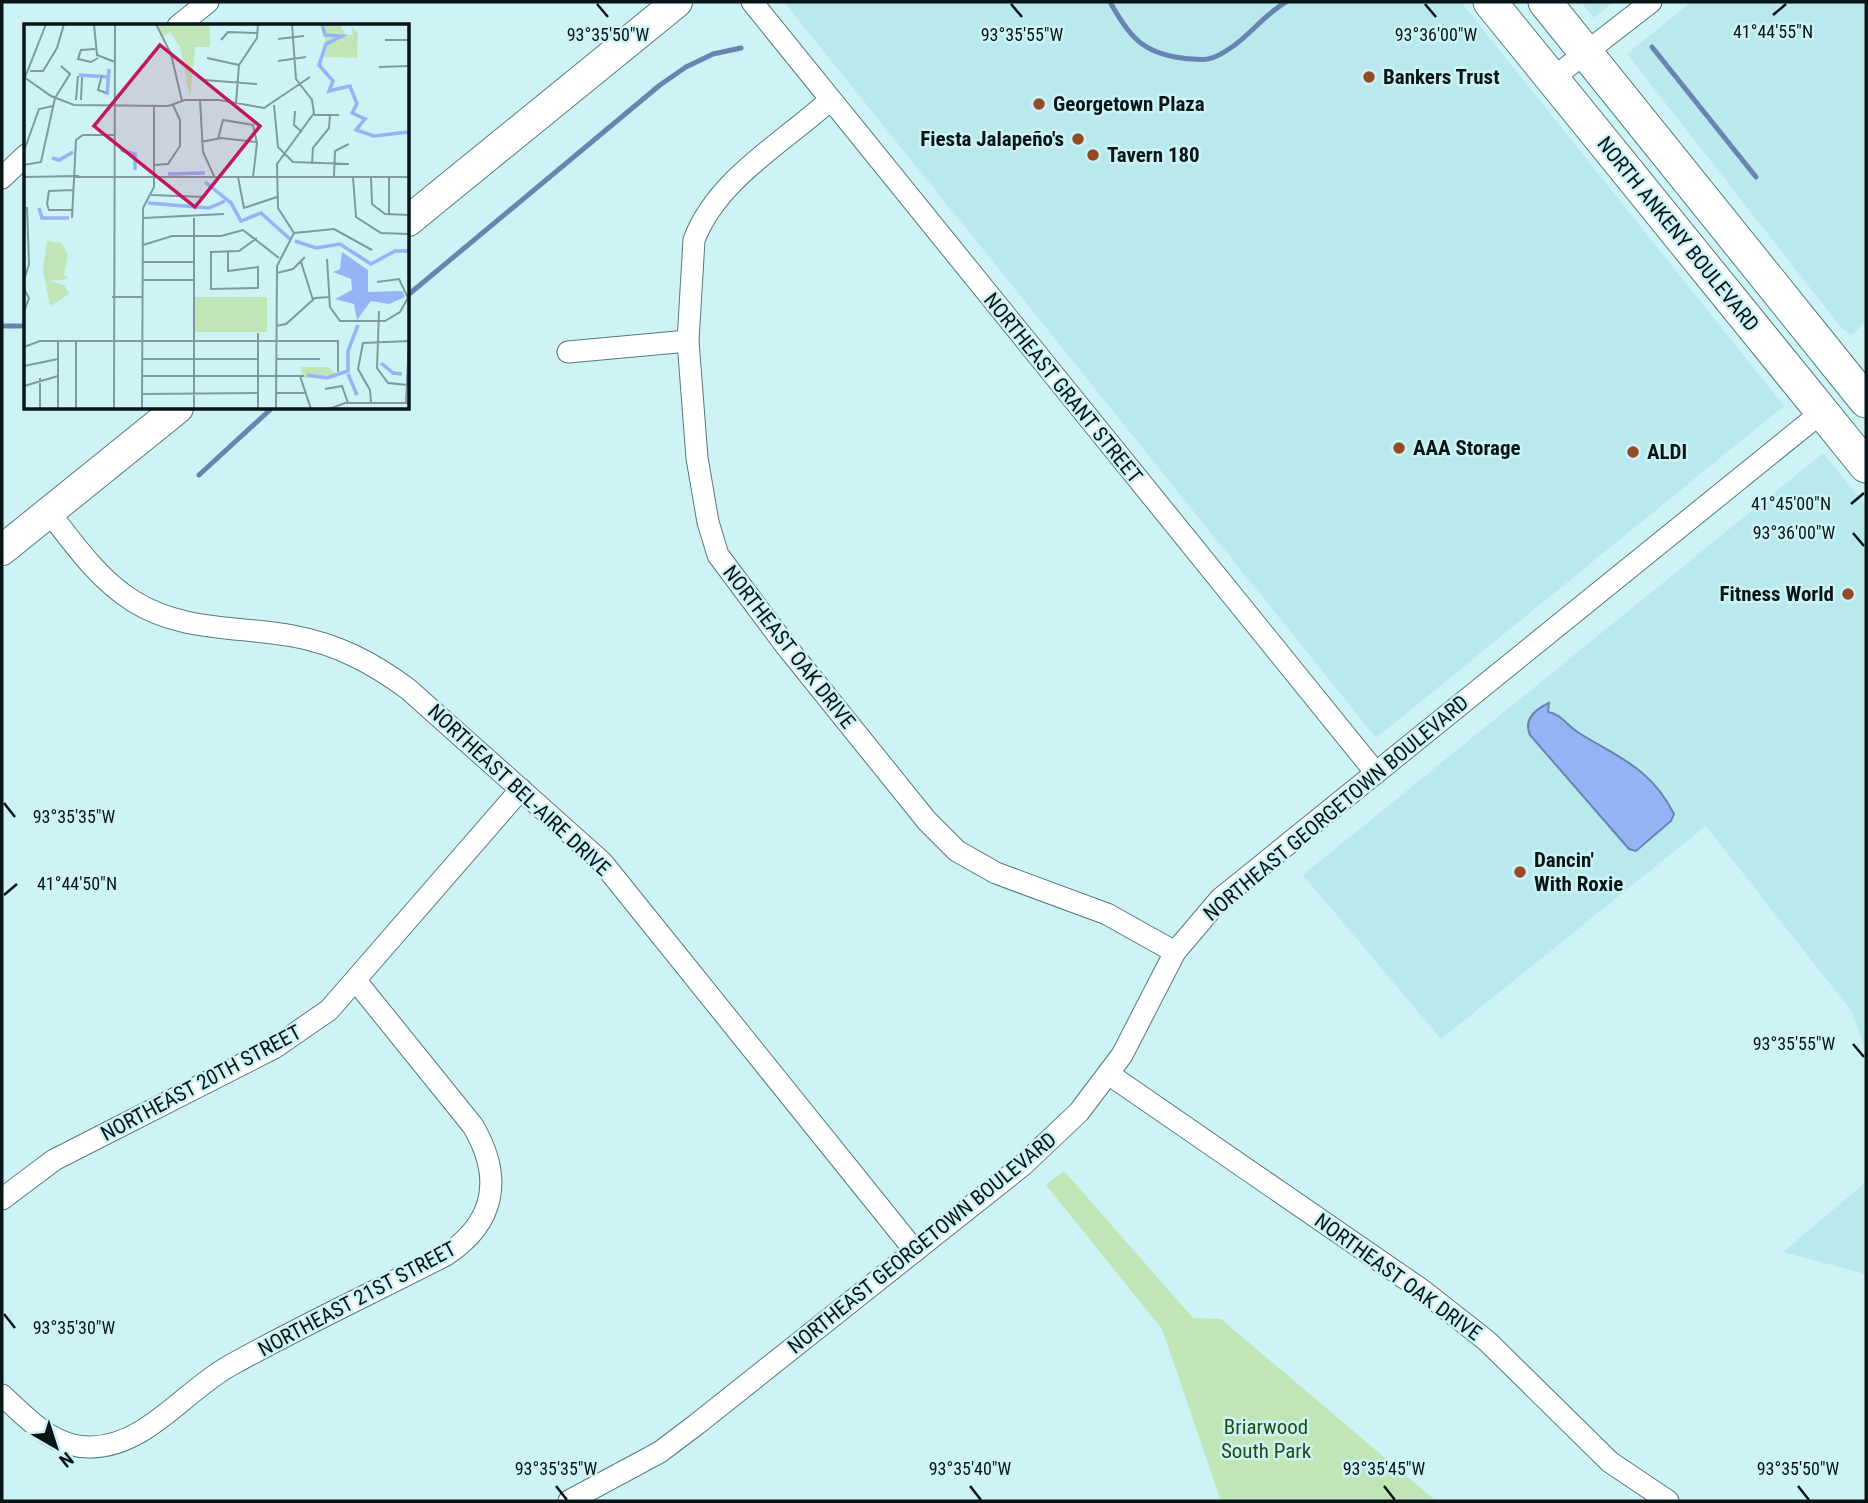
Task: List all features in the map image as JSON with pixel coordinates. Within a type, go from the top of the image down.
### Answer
[{"type":"main road","points":[[410,219],[677,2]]},
{"type":"main road","name":"NORTH ANKENY BOULEVARD","points":[[1490,2],[1866,466]]},
{"type":"main road","name":"NORTH ANKENY BOULEVARD","points":[[1545,2],[1866,401]]},
{"type":"main road","points":[[2,550],[176,410]]},
{"type":"street","points":[[180,24],[208,2]]},
{"type":"street","name":"NORTHEAST GRANT STREET","points":[[752,2],[829,101],[1376,773]]},
{"type":"street","points":[[1553,78],[1651,2]]},
{"type":"street","name":"NORTHEAST OAK DRIVE","points":[[829,101],[730,185],[708,210],[694,240],[688,341],[697,458],[708,522],[718,555],[786,646],[927,821],[957,852],[996,873],[1107,914],[1175,952]]},
{"type":"street","points":[[2,178],[24,157]]},
{"type":"street","points":[[568,352],[688,341]]},
{"type":"street","name":"NORTHEAST GEORGETOWN BOULEVARD","points":[[569,1501],[660,1452],[1023,1165],[1079,1112],[1110,1075],[1138,1028],[1175,952],[1220,899],[1822,412]]},
{"type":"street","name":"NORTHEAST BEL-AIRE DRIVE","points":[[49,512],[89,563],[132,601],[181,622],[292,635],[353,654],[383,670],[408,689],[608,870],[915,1251]]},
{"type":"street","name":"NORTHEAST 20TH STREET","points":[[2,1199],[54,1160],[302,1031],[329,1010],[521,789]]},
{"type":"street","name":"NORTHEAST 21ST STREET","points":[[2,1395],[34,1425],[69,1444],[107,1446],[127,1440],[209,1378],[462,1245],[476,1229],[486,1210],[491,1190],[491,1168],[486,1149],[473,1126],[356,981]]},
{"type":"street","name":"NORTHEAST OAK DRIVE","points":[[1110,1075],[1422,1290],[1486,1341],[1610,1462],[1668,1501]]},
{"type":"shaded area","points":[[784,2],[1461,2],[1784,406],[1376,738]]},
{"type":"shaded area","points":[[1581,2],[1613,2],[1594,18]]},
{"type":"shaded area","points":[[1691,2],[1866,2],[1866,321],[1852,335],[1843,330],[1627,54]]},
{"type":"shaded area","points":[[1823,453],[1866,506],[1866,1051],[1852,1012],[1706,826],[1441,1039],[1303,875]]},
{"type":"shaded area","points":[[1866,1182],[1866,1274],[1783,1252]]},
{"type":"green space","name":"Briarwood South Park","points":[[1064,1171],[1193,1318],[1221,1319],[1436,1501],[1221,1501],[1162,1329],[1046,1185]]},
{"type":"water","points":[[1549,703],[1548,712],[1557,715],[1579,733],[1621,757],[1655,785],[1665,798],[1674,814],[1671,821],[1636,851],[1629,849],[1530,735],[1530,719],[1535,712]]},
{"type":"waterway","points":[[1110,2],[1131,33],[1147,47],[1168,56],[1203,60],[1232,47],[1286,2]]},
{"type":"waterway","points":[[1652,47],[1756,177]]},
{"type":"waterway","points":[[410,293],[660,85],[686,67],[713,54],[741,48]]},
{"type":"waterway","points":[[2,326],[24,326]]},
{"type":"waterway","points":[[199,475],[270,410]]},
{"type":"place","name":"Bankers Trust","points":[[1369,77]]},
{"type":"place","name":"Georgetown Plaza","points":[[1039,104]]},
{"type":"place","name":"Fiesta Jalapeño's","points":[[1078,139]]},
{"type":"place","name":"Tavern 180","points":[[1093,155]]},
{"type":"place","name":"AAA Storage","points":[[1399,448]]},
{"type":"place","name":"ALDI","points":[[1633,452]]},
{"type":"place","name":"Fitness World","points":[[1848,594]]},
{"type":"place","name":"Dancin' With Roxie","points":[[1520,872]]}]
